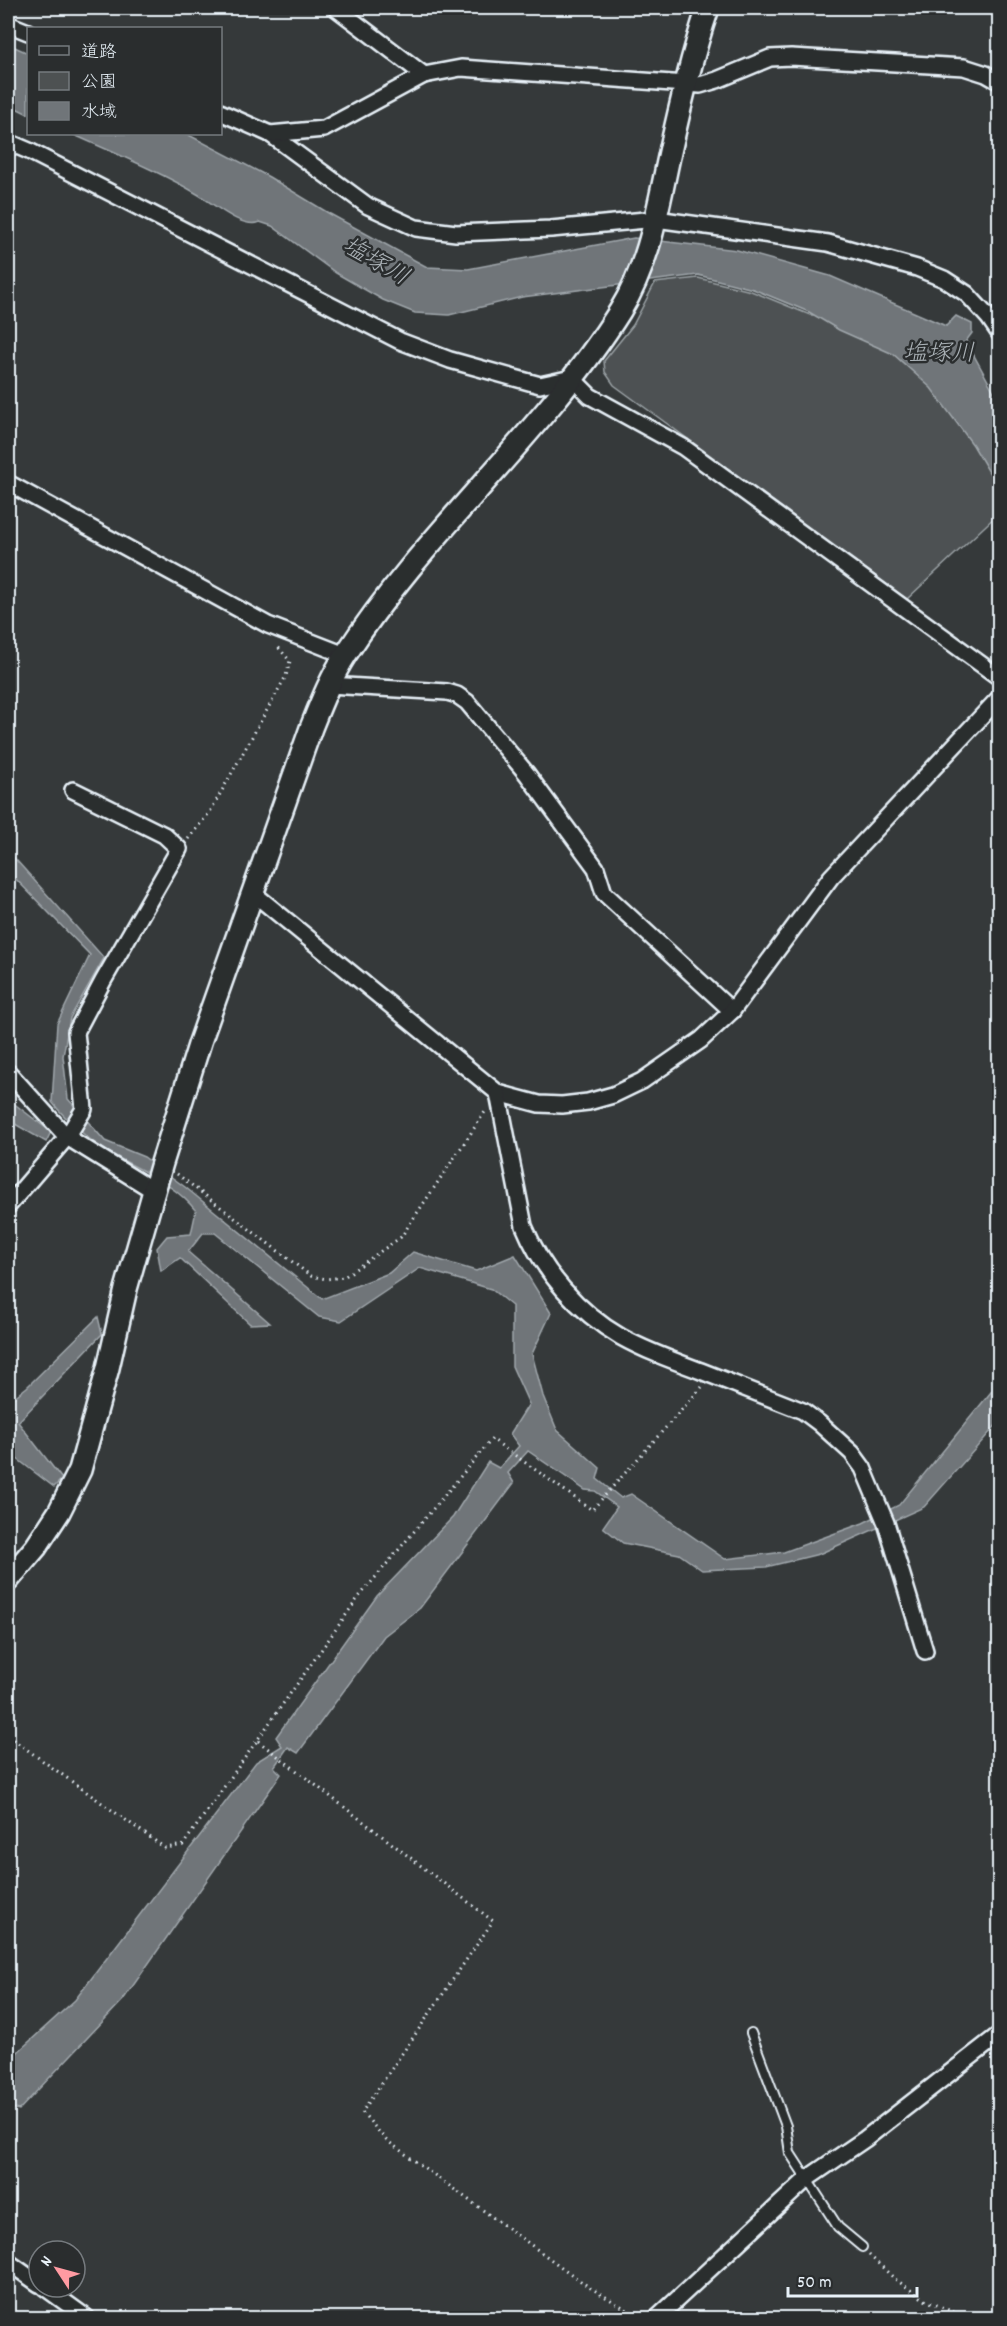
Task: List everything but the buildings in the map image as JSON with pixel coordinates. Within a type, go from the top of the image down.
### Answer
[{"type":"street","points":[[336,8],[424,75]]},
{"type":"street","points":[[8,1580],[36,1547],[59,1512],[80,1470],[108,1368],[126,1289],[200,1042],[311,728],[329,685],[345,655],[388,595],[572,378],[587,359],[636,283],[654,226],[686,83],[708,8]]},
{"type":"street","points":[[8,24],[27,32]]},
{"type":"street","points":[[270,134],[324,129],[424,75],[461,68],[700,85],[770,58],[791,57],[964,67],[986,74],[999,82]]},
{"type":"street","points":[[222,113],[270,134],[368,206],[416,228],[456,233],[654,226],[828,243],[917,268],[944,279],[967,294],[989,318],[999,334]]},
{"type":"street","points":[[8,142],[400,340],[450,360],[540,385],[572,378]]},
{"type":"street","points":[[572,378],[590,396],[683,447],[999,678]]},
{"type":"street","points":[[8,483],[268,625],[345,655]]},
{"type":"street","points":[[329,685],[447,692],[458,695],[467,702],[527,774],[596,868],[604,893],[732,1011]]},
{"type":"street","points":[[253,893],[498,1093],[539,1104],[562,1105],[588,1102],[613,1095],[669,1064],[701,1040],[732,1011],[831,877],[999,697]]},
{"type":"street","points":[[8,1206],[67,1137],[84,1109],[76,1032],[179,849],[164,835],[74,790]]},
{"type":"street","points":[[8,1072],[67,1137],[154,1191]]},
{"type":"street","points":[[498,1093],[524,1226],[532,1246],[552,1277],[589,1313],[620,1336],[646,1350],[803,1411],[819,1423],[858,1461],[886,1523],[926,1651]]},
{"type":"street","points":[[657,2319],[808,2178],[865,2139],[999,2034]]},
{"type":"street","points":[[8,2262],[27,2275]]},
{"type":"street","points":[[60,2299],[87,2319]]},
{"type":"lane","points":[[751,2033],[786,2126],[790,2152],[838,2227],[862,2247]]},
{"type":"path","points":[[179,849],[210,812],[286,676],[290,661],[276,646],[268,625]]},
{"type":"path","points":[[162,1163],[311,1276],[326,1279],[344,1277],[401,1237],[498,1093]]},
{"type":"path","points":[[8,1736],[165,1848],[183,1845],[358,1598],[492,1439],[592,1510],[712,1375]]},
{"type":"path","points":[[257,1740],[493,1921],[362,2112],[386,2140],[589,2287],[643,2319]]},
{"type":"path","points":[[862,2247],[895,2280],[925,2300],[968,2319]]},
{"type":"green space","points":[[698,278],[751,291],[810,315],[814,315],[809,312],[920,352],[999,477],[999,513],[907,599],[614,385],[605,372],[604,361],[633,325],[655,283]]},
{"type":"water","points":[[8,44],[27,53],[27,114],[8,104]]},
{"type":"water","name":"塩塚川","points":[[74,135],[189,135],[269,177],[330,214],[427,267],[468,269],[634,238],[737,250],[830,276],[946,326],[956,316],[972,324],[972,333],[966,341],[999,401],[999,489],[973,445],[931,388],[893,354],[839,330],[809,312],[753,289],[698,275],[522,297],[449,315],[415,313],[383,300],[336,273],[272,226],[237,219],[199,195]]},
{"type":"water","points":[[8,851],[104,958],[70,1018],[63,1056],[68,1099],[105,1141],[144,1157],[185,1187],[322,1299],[389,1273],[413,1252],[476,1271],[515,1255],[551,1313],[532,1354],[543,1396],[557,1430],[600,1468],[597,1479],[621,1498],[631,1494],[725,1559],[784,1552],[863,1523],[899,1505],[1000,1381],[999,1422],[924,1507],[819,1554],[766,1567],[702,1570],[679,1554],[623,1543],[603,1527],[617,1507],[595,1491],[585,1490],[528,1451],[508,1473],[514,1483],[420,1608],[384,1636],[298,1753],[288,1747],[274,1767],[281,1774],[123,2000],[19,2110],[8,2107],[8,2061],[75,2000],[256,1762],[282,1746],[276,1737],[377,1596],[453,1517],[488,1462],[499,1468],[519,1446],[510,1434],[529,1404],[512,1366],[512,1306],[491,1289],[420,1268],[341,1321],[319,1317],[215,1233],[203,1233],[188,1252],[270,1323],[250,1324],[180,1258],[161,1271],[157,1248],[167,1236],[191,1234],[196,1211],[167,1185],[93,1142],[52,1102],[57,1024],[90,955],[8,871]]},
{"type":"water","points":[[8,1099],[51,1132],[46,1142],[8,1120]]},
{"type":"water","points":[[98,1317],[102,1334],[18,1422],[62,1479],[54,1487],[8,1452],[8,1402],[27,1387]]}]
